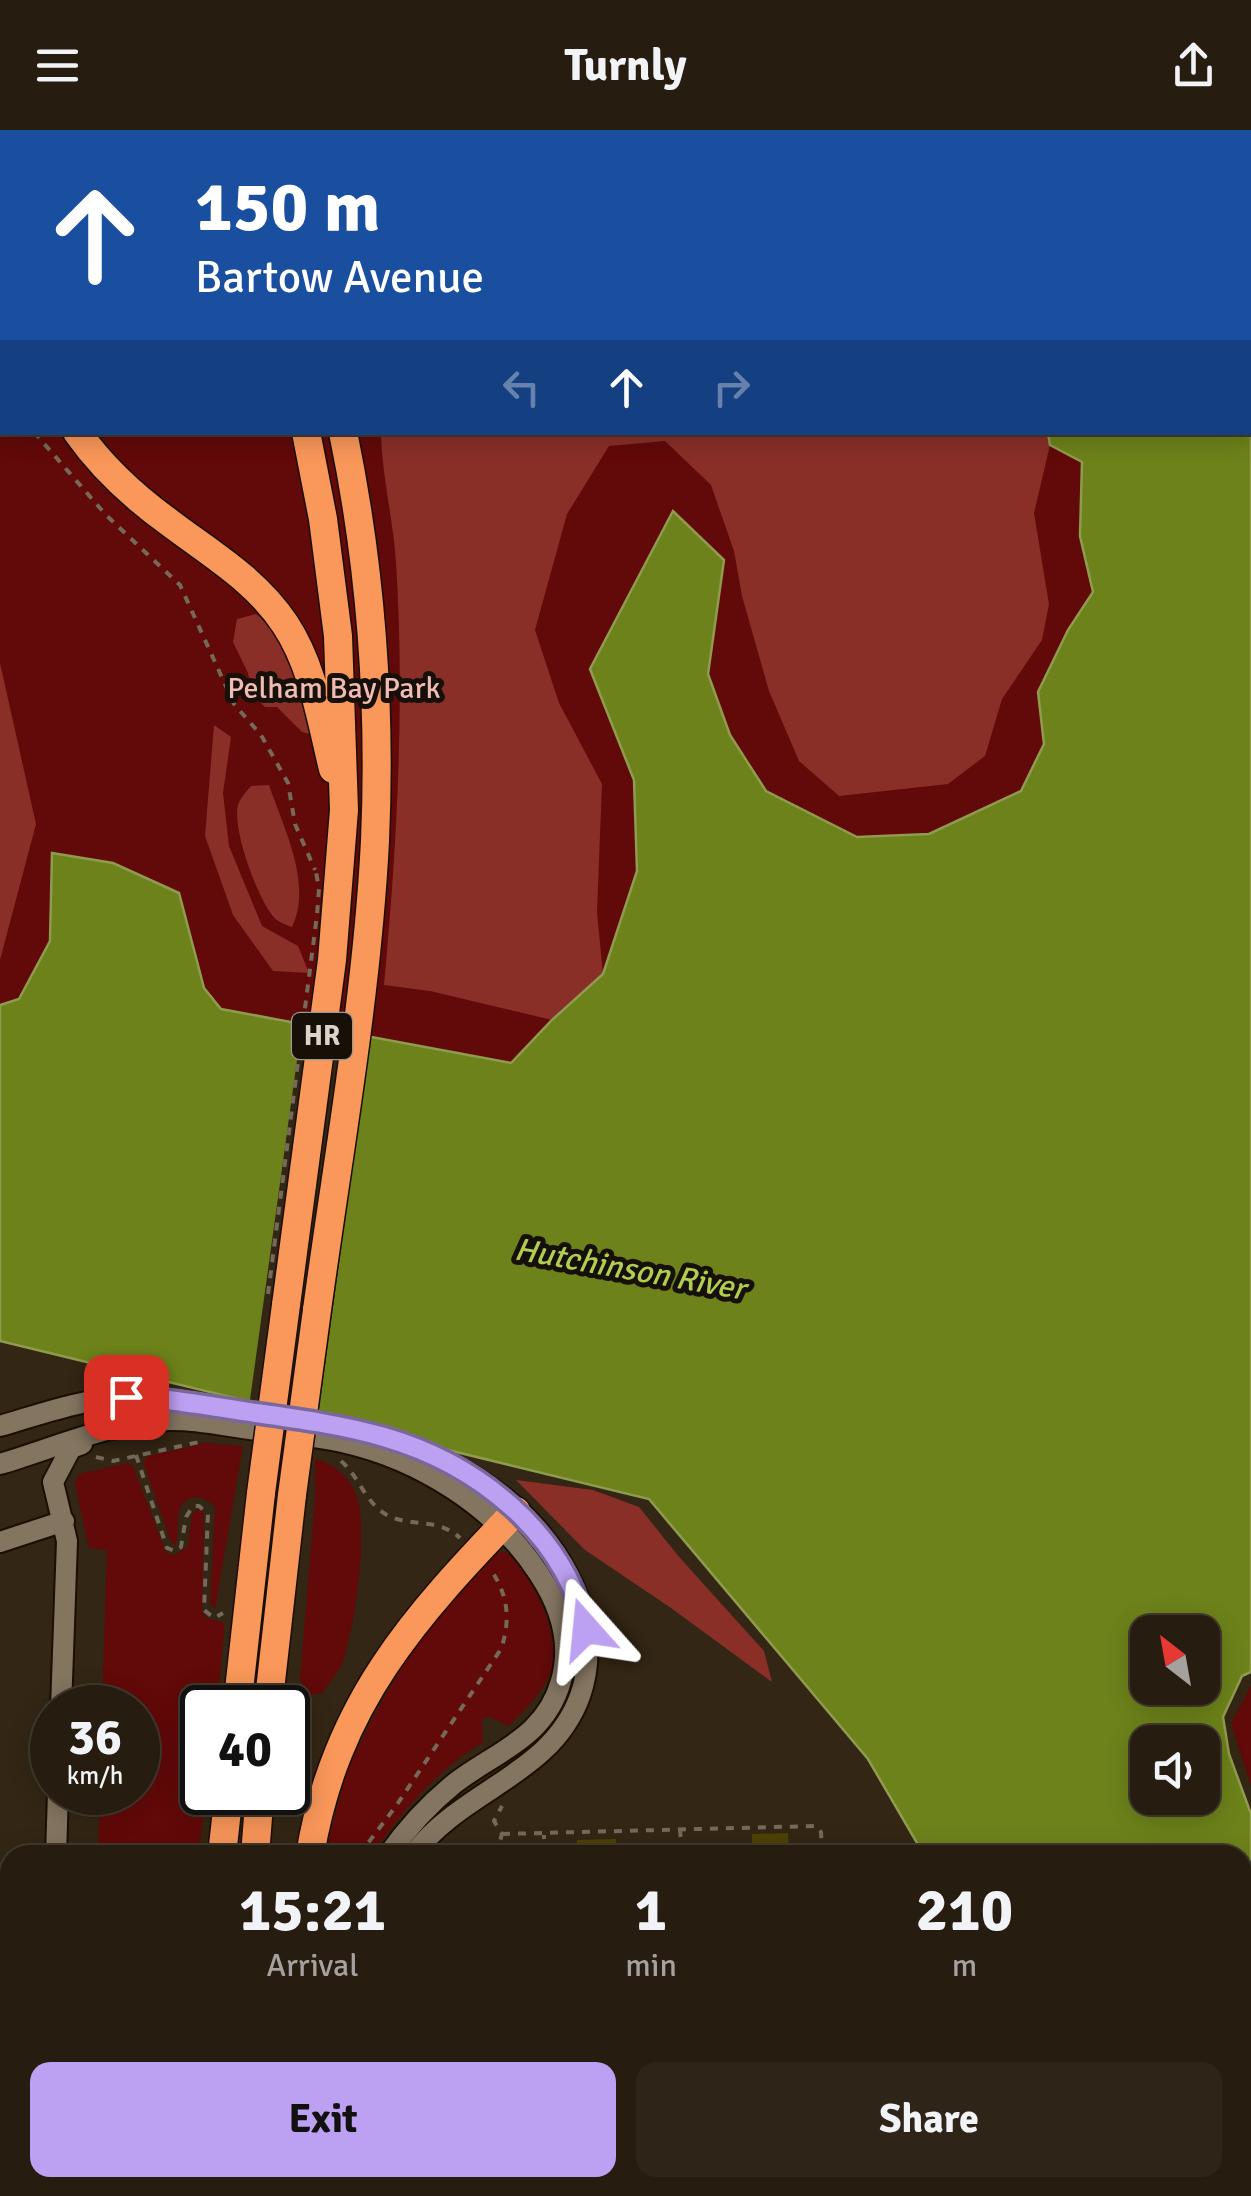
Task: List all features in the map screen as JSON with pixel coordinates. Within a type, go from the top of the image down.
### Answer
[{"type":"highway","points":[[79,435],[99,462],[128,490],[249,581],[281,618],[310,678],[344,810]]},
{"type":"highway","name":"HR","points":[[240,1685],[329,874],[344,810],[338,636],[323,519],[307,435]]},
{"type":"highway","name":"HR","points":[[271,1685],[372,878],[376,697],[358,511],[344,435]]},
{"type":"highway","points":[[358,511],[363,435]]},
{"type":"highway","points":[[312,1845],[333,1766],[371,1686],[422,1612],[508,1519]]},
{"type":"highway","points":[[223,1845],[226,1815]]},
{"type":"highway","points":[[256,1845],[258,1815]]},
{"type":"street","points":[[0,1426],[72,1405],[126,1397],[158,1399],[272,1424],[374,1451],[508,1519],[552,1550],[574,1589],[586,1629],[586,1670],[580,1696],[558,1737],[524,1768],[442,1823],[422,1845]]},
{"type":"street","points":[[52,1482],[70,1448],[180,1420]]},
{"type":"street","points":[[0,1467],[123,1427],[180,1420],[272,1424]]},
{"type":"street","points":[[0,1467],[24,1464],[52,1482],[64,1521],[67,1541],[62,1685]]},
{"type":"street","points":[[395,1845],[440,1796],[528,1736],[546,1716],[558,1692],[566,1653],[561,1618],[508,1519]]},
{"type":"street","points":[[0,1542],[64,1521]]},
{"type":"street","points":[[56,1845],[57,1815]]},
{"type":"path","points":[[37,435],[98,507],[180,585],[234,704],[261,735],[288,783],[295,824],[329,874],[319,899],[267,1296]]},
{"type":"path","points":[[102,1459],[113,1461],[203,1441]]},
{"type":"path","points":[[136,1455],[167,1548],[176,1551],[181,1547],[186,1517],[193,1506],[208,1514],[204,1610],[214,1618],[224,1613]]},
{"type":"path","points":[[336,1457],[351,1470],[380,1510],[406,1522],[444,1525],[476,1552],[504,1593],[507,1627],[501,1649],[366,1845]]},
{"type":"path","points":[[492,1786],[501,1802],[494,1825],[502,1834],[816,1826],[821,1832],[822,1845]]},
{"type":"path","points":[[770,1827],[770,1834]]},
{"type":"path","points":[[680,1829],[681,1845]]},
{"type":"path","points":[[596,1832],[596,1840]]},
{"type":"path","points":[[544,1833],[544,1845]]},
{"type":"path","points":[[499,1845],[502,1834]]},
{"type":"green space","name":"Pelham Bay Park","points":[[0,435],[1251,435],[1251,1346],[0,1090]]},
{"type":"green space","points":[[205,1443],[243,1446],[215,1609],[210,1603],[215,1507],[202,1498],[192,1498],[181,1505],[175,1545],[143,1462],[148,1456]]},
{"type":"green space","points":[[315,1459],[339,1471],[355,1492],[361,1551],[356,1601],[343,1661],[322,1693],[310,1695],[310,1685],[302,1685],[300,1678]]},
{"type":"green space","points":[[128,1463],[133,1466],[166,1553],[175,1555],[188,1546],[192,1514],[198,1509],[204,1514],[202,1611],[207,1618],[225,1623],[219,1685],[180,1685],[180,1815],[204,1815],[199,1845],[98,1845],[99,1815],[160,1815],[160,1685],[103,1685],[107,1550],[89,1548],[75,1484],[78,1475]]},
{"type":"green space","points":[[506,1552],[516,1562],[541,1603],[553,1650],[547,1681],[508,1726],[490,1717],[482,1719],[483,1742],[421,1793],[379,1845],[327,1845],[348,1768],[373,1717],[421,1633],[493,1553]]},
{"type":"green space","points":[[1251,1686],[1251,1786],[1231,1723]]},
{"type":"shaded area","points":[[381,435],[1048,435],[1050,445],[1034,513],[1049,604],[1042,640],[1002,699],[985,756],[948,784],[839,796],[799,761],[769,691],[742,596],[734,551],[711,485],[665,441],[609,446],[567,514],[535,630],[559,703],[602,784],[597,912],[603,974],[552,1020],[430,991],[384,985],[396,827],[400,667],[396,562]]},
{"type":"shaded area","points":[[256,614],[278,637],[293,665],[313,726],[310,734],[302,732],[277,707],[265,707],[252,694],[248,673],[233,642],[237,619]]},
{"type":"shaded area","points":[[0,663],[36,824],[0,960]]},
{"type":"shaded area","points":[[214,725],[231,737],[223,793],[229,846],[262,926],[298,946],[309,973],[273,971],[233,915],[205,836]]},
{"type":"shaded area","points":[[269,785],[298,874],[298,910],[292,927],[276,919],[266,906],[247,862],[239,830],[238,805],[242,797],[251,786]]},
{"type":"shaded area","points":[[516,1480],[593,1490],[639,1507],[764,1651],[772,1682],[585,1550]]},
{"type":"water","name":"Hutchinson River","points":[[1048,435],[1251,435],[1251,1672],[1242,1676],[1223,1717],[1229,1754],[1251,1814],[1251,1845],[918,1845],[868,1759],[649,1499],[0,1341],[0,1005],[19,999],[50,941],[52,853],[113,863],[179,893],[204,988],[221,1009],[511,1063],[603,974],[637,871],[634,780],[590,669],[673,511],[724,560],[708,674],[730,735],[766,791],[857,837],[929,834],[1021,791],[1044,744],[1038,692],[1068,630],[1093,592],[1080,536],[1082,462],[1050,445]]},
{"type":"pier","points":[[303,1017],[371,1031],[317,1423],[249,1407]]},
{"type":"building","points":[[788,1833],[789,1845],[752,1845],[752,1834]]},
{"type":"building","points":[[616,1839],[616,1845],[577,1845],[577,1840]]},
{"type":"route","points":[[126,1397],[332,1425],[385,1437],[452,1464],[497,1494],[543,1540],[574,1589],[586,1629]]}]
